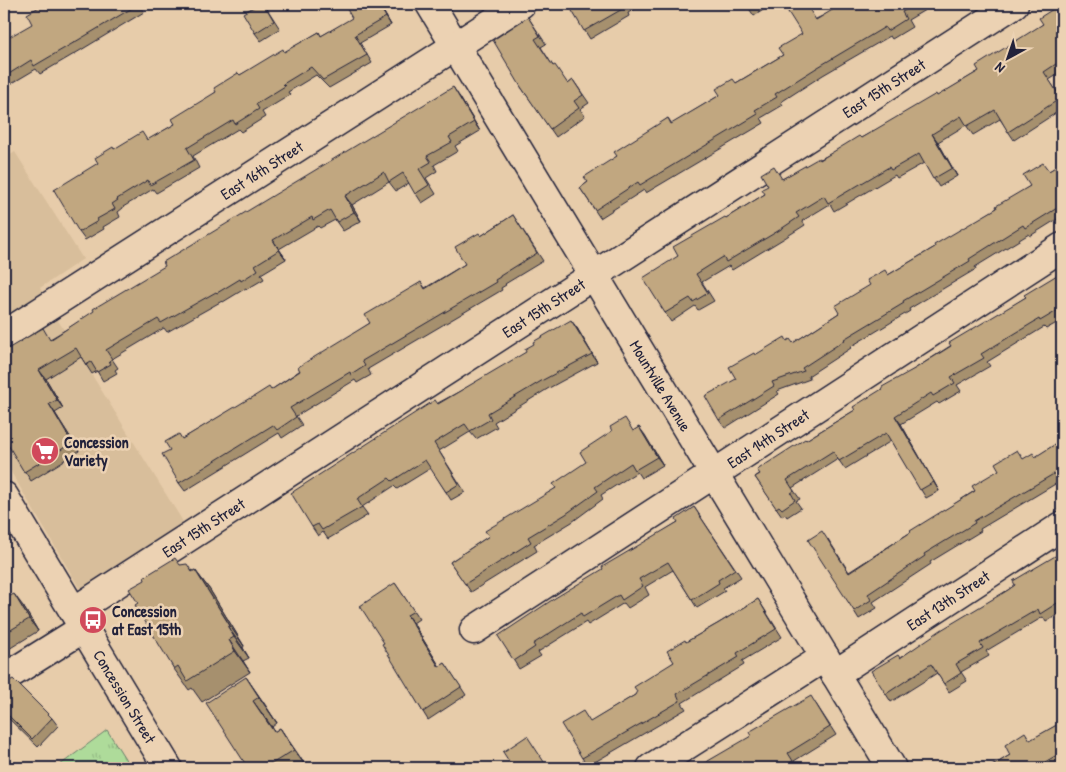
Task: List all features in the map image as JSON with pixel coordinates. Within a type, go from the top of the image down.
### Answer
[{"type":"street","name":"Mountville Avenue","points":[[430,4],[892,768]]},
{"type":"street","name":"East 16th Street","points":[[4,335],[521,4]]},
{"type":"street","name":"East 15th Street","points":[[4,678],[79,619],[594,275],[1014,4]]},
{"type":"street","name":"East 14th Street","points":[[474,630],[1062,247]]},
{"type":"street","name":"Concession Street","points":[[4,496],[168,768]]},
{"type":"street","name":"East 13th Street","points":[[651,768],[830,666],[1062,526]]},
{"type":"shaded area","points":[[15,152],[83,259],[40,288],[59,322],[182,520],[183,526],[80,589],[4,460],[4,159]]},
{"type":"green space","points":[[107,730],[131,768],[56,768]]},
{"type":"building","points":[[44,4],[139,4],[34,66],[31,60],[4,77],[4,40],[32,24],[27,14]]},
{"type":"building","points":[[259,4],[264,4],[274,21],[255,33],[243,13]]},
{"type":"building","points":[[344,4],[378,4],[386,17],[355,35],[367,55],[323,80],[311,67],[283,84],[285,86],[256,104],[259,109],[235,124],[233,120],[187,148],[194,160],[150,185],[148,180],[117,199],[112,204],[115,209],[79,232],[54,190],[98,163],[95,158],[113,147],[114,149],[142,132],[147,140],[175,124],[172,119],[216,92],[214,88],[238,73],[240,75],[283,49],[284,52],[319,32],[321,36],[352,18]]},
{"type":"building","points":[[568,4],[624,4],[622,5],[624,8],[584,31]]},
{"type":"building","points":[[783,4],[806,4],[816,20],[842,4],[916,4],[902,12],[906,19],[887,31],[885,27],[775,94],[777,97],[755,110],[758,114],[640,185],[638,182],[595,210],[580,188],[588,182],[584,177],[617,156],[614,152],[668,118],[671,124],[720,95],[716,89],[733,79],[736,83],[783,55],[778,48],[802,34]]},
{"type":"building","points":[[1061,4],[1062,60],[1044,72],[1061,98],[1008,132],[995,110],[967,126],[961,116],[932,134],[952,168],[933,179],[919,154],[891,170],[889,167],[828,203],[824,196],[796,213],[799,217],[778,231],[726,262],[723,257],[696,274],[708,293],[693,302],[690,298],[665,313],[643,278],[678,256],[673,247],[765,194],[762,189],[768,186],[761,174],[774,166],[782,179],[819,158],[820,160],[859,136],[861,138],[936,94],[937,96],[979,71],[976,66],[1043,24],[1039,18]]},
{"type":"building","points":[[528,17],[540,36],[535,39],[553,66],[555,65],[568,84],[573,80],[583,95],[574,101],[579,108],[550,129],[521,87],[493,40]]},
{"type":"building","points":[[453,87],[474,122],[449,137],[452,142],[427,156],[431,162],[419,169],[429,185],[415,194],[403,173],[389,182],[384,172],[345,196],[354,212],[337,222],[330,210],[313,220],[312,217],[273,240],[279,250],[255,265],[258,270],[241,281],[240,279],[161,323],[158,319],[106,350],[112,359],[109,361],[111,364],[97,372],[91,362],[86,365],[76,348],[39,370],[57,400],[49,404],[72,443],[24,472],[4,438],[4,351],[43,328],[50,340],[94,311],[93,309],[165,266],[163,262]]},
{"type":"building","points":[[1043,163],[1049,171],[1062,163],[1062,205],[1025,228],[1023,225],[969,259],[970,261],[903,301],[904,303],[844,339],[802,368],[804,371],[772,382],[774,386],[719,420],[705,396],[736,379],[729,367],[754,353],[755,355],[785,337],[787,341],[790,339],[793,343],[839,313],[835,306],[870,285],[867,280],[885,270],[888,275],[1030,186],[1023,175]]},
{"type":"building","points":[[513,215],[537,253],[500,276],[495,280],[496,282],[362,361],[365,366],[351,375],[350,372],[290,408],[296,417],[277,430],[273,425],[179,483],[162,454],[170,450],[165,442],[179,434],[182,439],[269,387],[271,390],[300,371],[298,367],[370,323],[365,315],[421,282],[425,289],[465,264],[455,247],[479,233],[481,236]]},
{"type":"building","points":[[1062,272],[1062,308],[1040,321],[1039,319],[981,354],[984,358],[951,377],[955,383],[933,396],[931,393],[895,416],[934,482],[920,490],[886,433],[839,461],[833,451],[787,480],[794,491],[791,493],[795,500],[782,509],[779,506],[776,508],[755,477],[760,474],[757,470],[855,410],[853,407],[882,389],[882,387],[951,346],[949,343],[1026,297],[1024,295]]},
{"type":"building","points":[[571,320],[592,354],[543,380],[488,413],[491,419],[470,431],[465,424],[434,443],[459,484],[446,492],[425,460],[392,481],[389,478],[357,499],[362,507],[322,530],[318,524],[312,527],[291,493],[435,400],[438,404],[526,352],[525,349],[534,344],[533,342]]},
{"type":"building","points":[[625,418],[633,431],[639,427],[657,457],[635,470],[631,463],[595,487],[598,491],[566,514],[528,537],[531,542],[465,584],[450,562],[489,536],[485,531],[556,488],[553,484],[586,462],[580,452],[612,431],[610,427]]},
{"type":"building","points":[[1062,440],[1062,469],[974,521],[975,523],[924,554],[925,556],[868,594],[871,600],[854,611],[808,540],[822,531],[849,573],[910,531],[975,491],[972,486],[999,470],[995,463],[1017,450],[1023,459],[1033,453],[1035,457]]},
{"type":"building","points":[[694,507],[735,569],[718,580],[719,583],[692,600],[668,562],[639,579],[643,586],[622,600],[619,595],[583,617],[581,613],[533,644],[535,647],[514,661],[498,636],[603,569],[602,567],[678,522],[676,519]]},
{"type":"building","points":[[1062,552],[1062,600],[1040,614],[1038,609],[980,643],[983,648],[956,664],[961,673],[944,684],[931,664],[886,694],[871,671],[898,655],[900,658],[941,630],[1008,590],[1015,585],[1013,581]]},
{"type":"building","points":[[175,558],[180,565],[187,564],[192,572],[195,570],[230,626],[228,627],[234,637],[229,640],[235,651],[187,681],[178,666],[174,669],[135,605],[138,603],[129,589],[145,580],[144,577]]},
{"type":"building","points":[[395,583],[414,611],[407,615],[439,667],[445,663],[461,687],[423,712],[382,644],[384,643],[360,606]]},
{"type":"building","points":[[4,590],[8,597],[14,594],[29,619],[4,634]]},
{"type":"building","points":[[758,599],[776,629],[737,653],[739,657],[677,694],[680,701],[582,758],[561,724],[583,711],[590,722],[635,695],[637,691],[634,687],[674,662],[667,651],[685,640],[686,642]]},
{"type":"building","points":[[246,677],[259,697],[253,701],[274,732],[280,728],[294,750],[265,768],[248,768],[206,703]]},
{"type":"building","points":[[13,679],[52,718],[32,739],[4,711],[4,684]]},
{"type":"building","points":[[811,696],[830,727],[788,753],[793,761],[781,768],[696,768],[751,736],[749,732]]},
{"type":"building","points":[[1062,722],[1062,752],[1045,762],[1045,764],[1037,768],[989,768],[1010,755],[1005,745],[1025,732],[1030,740]]},
{"type":"building","points":[[527,736],[548,768],[507,768],[512,766],[503,752]]},
{"type":"place","name":"Concession Variety","points":[[45,451]]},
{"type":"place","name":"Concession at East 15th","points":[[93,620]]}]
